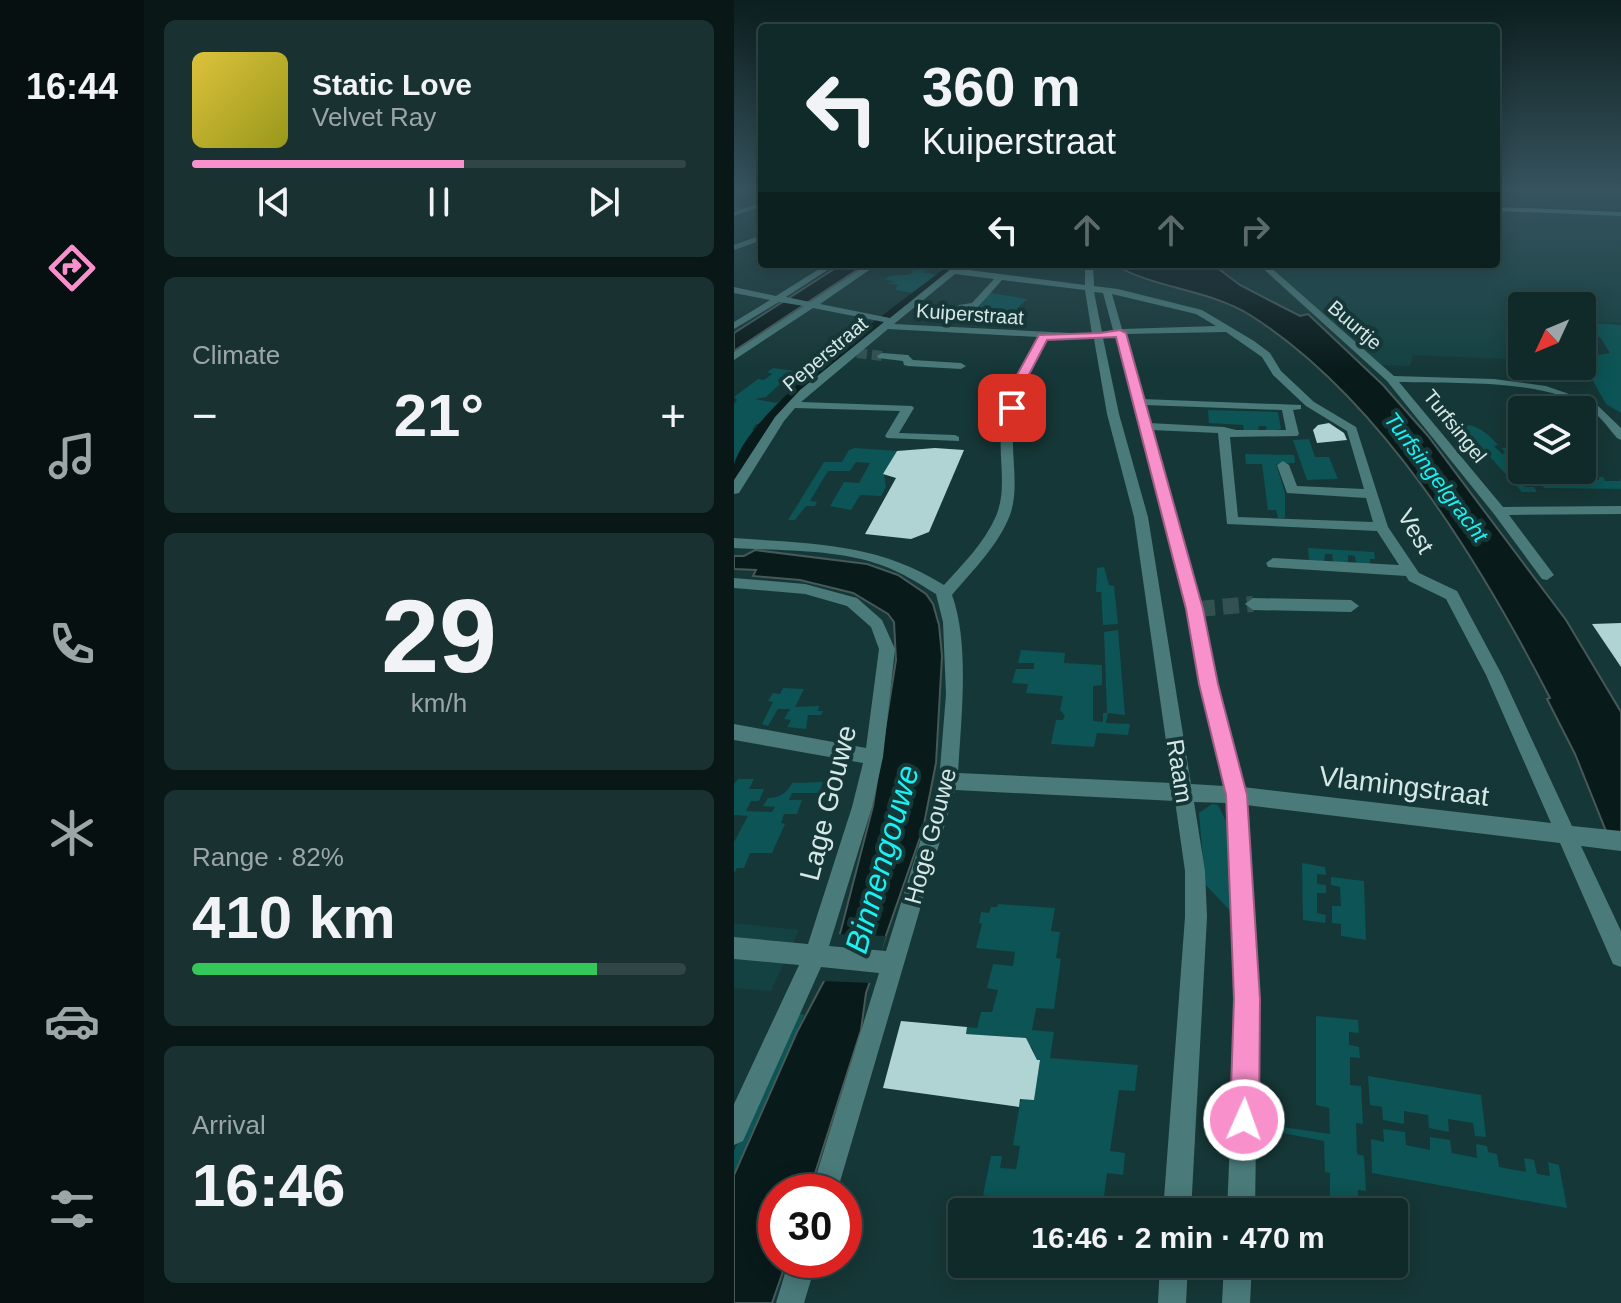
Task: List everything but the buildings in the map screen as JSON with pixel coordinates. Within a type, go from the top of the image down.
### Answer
[{"type":"street","points":[[734,326],[781,300],[827,268]]},
{"type":"street","points":[[734,357],[806,306],[868,268]]},
{"type":"street","name":"Peperstraat","points":[[734,490],[759,448],[792,405],[887,322],[957,268]]},
{"type":"street","points":[[1091,268],[1099,290]]},
{"type":"street","name":"Buurtje","points":[[1266,268],[1391,379]]},
{"type":"street","name":"Vest","points":[[953,271],[1099,290],[1179,305],[1230,329],[1266,355],[1277,373],[1310,404],[1352,429],[1353,442],[1373,494],[1381,527],[1409,571],[1419,580],[1452,595],[1494,675],[1621,956]]},
{"type":"street","points":[[962,307],[975,305],[1000,277]]},
{"type":"street","name":"Kuiperstraat","points":[[734,290],[887,322],[1043,337],[1100,337]]},
{"type":"street","name":"Raam","points":[[1099,290],[1120,333],[1197,609],[1208,684],[1236,795],[1247,999],[1241,1198]]},
{"type":"street","name":"Raam","points":[[1099,290],[1100,337],[1113,414],[1141,517],[1195,871],[1196,917],[1178,1198]]},
{"type":"street","points":[[1100,337],[1120,333],[1230,329]]},
{"type":"street","points":[[734,543],[821,548],[869,556],[919,576],[944,594],[981,551],[1004,513],[1009,458],[1007,435],[1012,408],[1018,384],[1043,337]]},
{"type":"street","points":[[882,356],[908,358],[908,363],[961,366]]},
{"type":"street","points":[[1391,379],[1502,384],[1571,397],[1592,405],[1621,436]]},
{"type":"street","name":"Turfsingel","points":[[1391,379],[1547,575]]},
{"type":"street","points":[[1140,402],[1287,409],[1310,404]]},
{"type":"street","points":[[792,405],[908,408],[891,436],[955,439]]},
{"type":"street","points":[[1145,426],[1224,430],[1234,434],[1293,434],[1287,409]]},
{"type":"street","points":[[1604,415],[1621,416]]},
{"type":"street","points":[[1224,430],[1232,521],[1381,527]]},
{"type":"street","points":[[1283,465],[1292,490],[1373,494]]},
{"type":"street","points":[[1499,511],[1621,510]]},
{"type":"street","points":[[1141,517],[1172,521]]},
{"type":"street","points":[[1273,563],[1409,571]]},
{"type":"street","name":"Lage Gouwe","points":[[734,583],[828,594],[852,602],[877,624],[887,649],[874,757],[822,956],[734,1132]]},
{"type":"street","name":"Hoge Gouwe","points":[[829,1174],[887,962],[948,781],[954,656],[944,594]]},
{"type":"street","points":[[1253,604],[1351,606]]},
{"type":"street","points":[[734,732],[874,757]]},
{"type":"street","name":"Vlamingstraat","points":[[948,781],[1236,795],[1620,841]]},
{"type":"street","points":[[734,948],[887,962]]},
{"type":"street","points":[[790,1303],[798,1278]]},
{"type":"street","points":[[1172,1303],[1173,1278]]},
{"type":"street","points":[[1236,1303],[1237,1278]]},
{"type":"shaded area","points":[[1500,250],[1621,250],[1621,323],[1596,322],[1596,292],[1508,292],[1508,359],[1413,355],[1410,366],[1379,365],[1271,268],[1500,268]]},
{"type":"shaded area","points":[[915,268],[932,268],[922,272],[939,275],[914,293],[895,290],[898,285],[886,283],[897,282],[884,279],[907,275]]},
{"type":"shaded area","points":[[990,293],[1027,299],[1008,317],[982,313],[980,306]]},
{"type":"shaded area","points":[[1596,323],[1621,325],[1621,413],[1606,404],[1592,380],[1596,380],[1596,355],[1610,353],[1600,337],[1596,337]]},
{"type":"shaded area","points":[[773,368],[794,371],[766,397],[755,399],[776,403],[783,399],[762,424],[756,424],[752,430],[757,431],[753,431],[754,437],[746,439],[751,441],[734,469],[734,404],[737,400],[734,397],[758,379],[764,380],[772,374],[767,372]]},
{"type":"shaded area","points":[[1208,410],[1278,412],[1281,429],[1267,432],[1266,426],[1259,426],[1258,430],[1244,431],[1243,425],[1209,423]]},
{"type":"shaded area","points":[[1460,424],[1486,433],[1502,454],[1505,453],[1502,448],[1508,447],[1508,477]]},
{"type":"shaded area","points":[[1309,439],[1315,457],[1329,457],[1338,479],[1307,480],[1293,440]]},
{"type":"shaded area","points":[[849,450],[897,451],[884,474],[886,487],[881,496],[860,495],[851,510],[830,506],[844,482],[859,483],[870,463],[856,462],[850,471],[828,471],[810,501],[817,502],[815,506],[806,506],[795,520],[788,520],[824,462],[842,462]]},
{"type":"shaded area","points":[[1245,454],[1294,455],[1295,463],[1276,464],[1285,493],[1285,518],[1278,518],[1276,510],[1268,510],[1262,464],[1246,464]]},
{"type":"shaded area","points":[[1599,477],[1605,481],[1620,481],[1621,478],[1621,489],[1544,488],[1542,484],[1596,484]]},
{"type":"shaded area","points":[[1515,484],[1534,487],[1537,492],[1522,492]]},
{"type":"shaded area","points":[[1308,548],[1374,552],[1375,559],[1370,559],[1370,564],[1356,564],[1355,556],[1348,555],[1348,563],[1333,562],[1332,554],[1325,554],[1324,562],[1309,561]]},
{"type":"shaded area","points":[[1104,567],[1109,585],[1114,586],[1118,624],[1103,625],[1101,592],[1096,592],[1097,568]]},
{"type":"shaded area","points":[[1118,630],[1125,715],[1108,713],[1106,723],[1130,724],[1128,735],[1097,733],[1094,747],[1051,744],[1056,720],[1063,720],[1065,716],[1060,710],[1063,696],[1026,693],[1028,684],[1012,683],[1016,669],[1034,669],[1034,663],[1018,663],[1021,650],[1065,653],[1064,663],[1102,665],[1102,685],[1093,686],[1093,721],[1103,722],[1103,713],[1107,713],[1104,632]]},
{"type":"shaded area","points":[[783,688],[804,689],[795,707],[819,706],[818,711],[823,711],[821,715],[808,715],[806,729],[787,727],[791,720],[784,719],[790,709],[778,709],[768,726],[762,724],[773,702],[768,701],[773,693],[780,694]]},
{"type":"shaded area","points":[[738,779],[754,779],[749,789],[764,789],[759,801],[751,801],[746,811],[772,812],[775,807],[763,806],[768,798],[782,794],[792,783],[823,782],[819,793],[792,793],[789,800],[802,800],[797,814],[784,814],[781,823],[785,824],[772,853],[750,853],[744,868],[737,868],[734,873],[734,842],[748,816],[734,815],[734,784]]},
{"type":"shaded area","points":[[1212,804],[1218,805],[1226,821],[1237,918],[1205,884],[1199,813]]},
{"type":"shaded area","points":[[1302,863],[1325,867],[1326,875],[1317,874],[1317,884],[1326,885],[1326,893],[1317,893],[1317,913],[1326,915],[1325,923],[1303,920]]},
{"type":"shaded area","points":[[1331,877],[1364,881],[1366,940],[1341,936],[1341,924],[1332,923],[1332,906],[1341,906],[1340,887],[1331,885]]},
{"type":"shaded area","points":[[998,904],[1055,908],[1051,931],[1060,932],[1056,958],[1061,959],[1054,1009],[1036,1008],[1032,1030],[1054,1032],[1050,1058],[1138,1065],[1135,1091],[1119,1090],[1110,1151],[1125,1153],[1123,1175],[1107,1173],[1104,1196],[1120,1198],[997,1198],[983,1195],[991,1156],[1002,1156],[1000,1168],[1016,1169],[1020,1146],[1013,1145],[1020,1103],[1022,1099],[1034,1099],[1040,1060],[1036,1060],[1032,1047],[1026,1045],[1027,1038],[966,1034],[967,1027],[977,1028],[981,1012],[992,1012],[998,990],[987,988],[993,964],[1013,966],[1015,952],[976,948],[982,924],[979,923],[981,912],[989,913],[991,907]]},
{"type":"shaded area","points":[[734,923],[799,930],[771,991],[734,988]]},
{"type":"shaded area","points":[[796,1013],[804,1015],[734,1174],[734,1151]]},
{"type":"shaded area","points":[[1316,1016],[1358,1020],[1359,1033],[1349,1032],[1349,1045],[1359,1047],[1360,1058],[1350,1057],[1350,1085],[1361,1086],[1363,1124],[1356,1123],[1357,1154],[1364,1156],[1366,1191],[1358,1190],[1358,1198],[1330,1198],[1330,1173],[1325,1172],[1324,1141],[1267,1130],[1268,1125],[1330,1134],[1329,1108],[1316,1105]]},
{"type":"shaded area","points":[[1368,1076],[1481,1095],[1486,1137],[1475,1136],[1473,1123],[1448,1119],[1449,1132],[1429,1128],[1428,1115],[1404,1111],[1404,1124],[1383,1120],[1382,1107],[1370,1105]]},
{"type":"shaded area","points":[[1383,1129],[1405,1132],[1406,1145],[1430,1150],[1430,1137],[1450,1140],[1452,1153],[1477,1158],[1476,1144],[1487,1146],[1488,1152],[1497,1154],[1499,1167],[1526,1172],[1524,1158],[1534,1160],[1537,1174],[1550,1176],[1548,1162],[1559,1165],[1567,1208],[1372,1173],[1371,1139],[1384,1142]]},
{"type":"water","points":[[836,268],[860,268],[734,351],[734,333]]},
{"type":"water","name":"Turfsingelgracht","points":[[1121,268],[1217,268],[1240,285],[1300,316],[1308,314],[1383,385],[1428,436],[1566,620],[1621,712],[1621,833],[1606,831],[1575,754],[1547,699],[1550,698],[1492,593],[1423,487],[1384,437],[1342,391],[1298,350],[1250,315],[1234,306]]},
{"type":"water","name":"Binnengouwe","points":[[755,550],[867,564],[898,575],[926,594],[933,604],[942,656],[936,763],[923,829],[866,993],[861,1030],[815,1174],[758,1174],[758,1278],[781,1278],[772,1303],[734,1303],[734,1175],[797,1032],[824,981],[841,930],[873,806],[896,660],[894,622],[888,614],[853,593],[800,580],[753,576],[756,570],[734,569],[734,556],[744,556]]},
{"type":"pier","points":[[837,934],[886,936],[872,983],[821,981]]},
{"type":"waterway","points":[[734,478],[764,428],[790,398],[951,268]]},
{"type":"tunnel","points":[[857,353],[882,356]]},
{"type":"tunnel","points":[[1199,609],[1253,604]]},
{"type":"route","points":[[1012,408],[1018,384],[1043,337],[1100,337],[1120,333],[1195,609],[1208,684],[1236,795],[1247,999],[1244,1120]]}]
